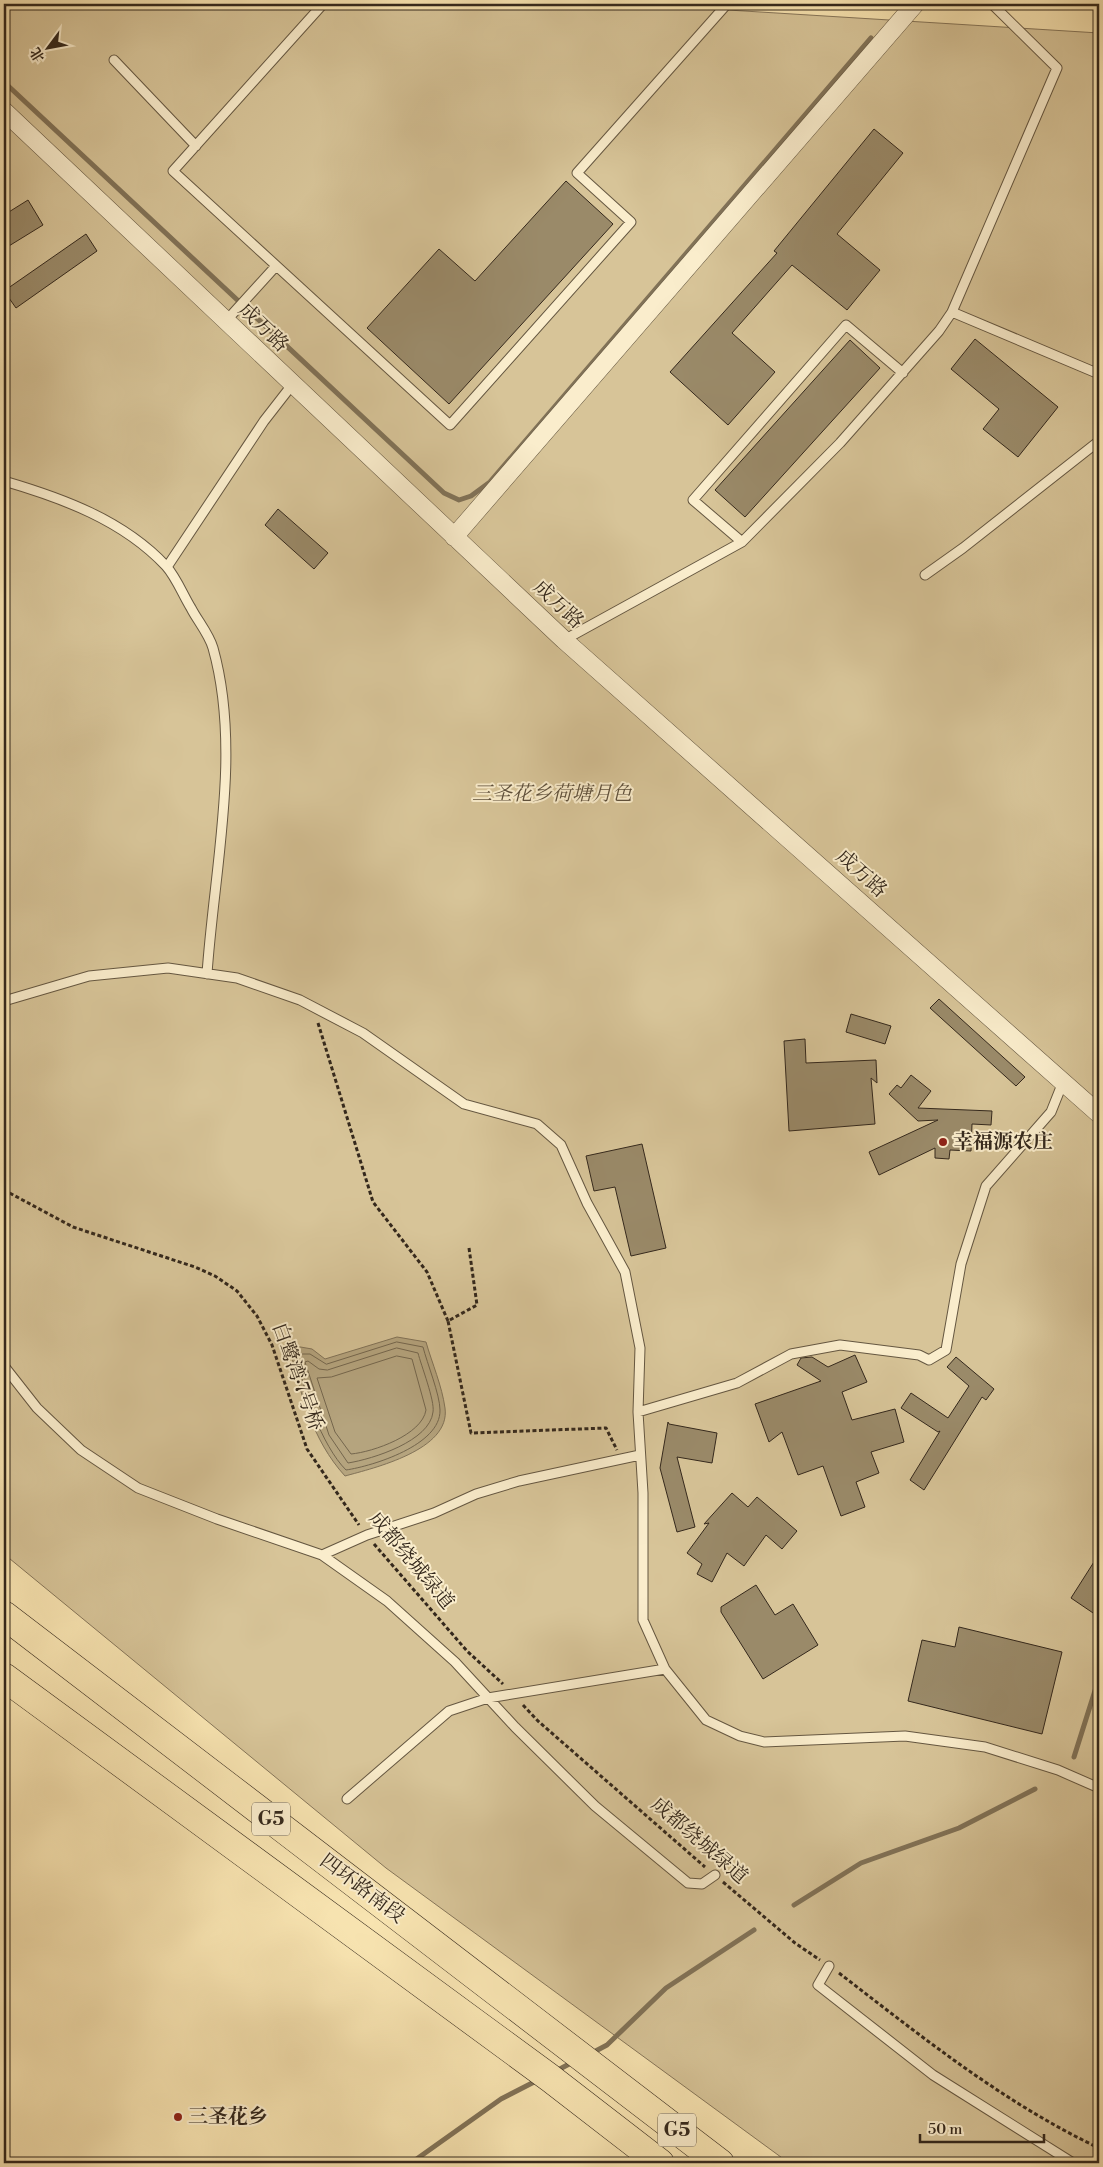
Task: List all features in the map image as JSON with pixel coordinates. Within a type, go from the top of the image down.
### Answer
[{"type":"highway","name":"四环路南段","points":[[4,1615],[720,2163]]},
{"type":"highway","name":"四环路南段","points":[[4,1677],[500,2041],[660,2163]]},
{"type":"street","points":[[454,537],[915,4]]},
{"type":"street","name":"成万路","points":[[4,111],[564,640],[1099,1114]]},
{"type":"lane","points":[[324,4],[173,171],[450,425],[631,222],[577,173],[727,4]]},
{"type":"lane","points":[[564,640],[742,542],[840,443],[939,332],[952,312],[1057,68],[992,4]]},
{"type":"lane","points":[[114,60],[196,146]]},
{"type":"lane","points":[[226,321],[276,266]]},
{"type":"lane","points":[[952,312],[1099,374]]},
{"type":"lane","points":[[742,542],[693,500],[846,325],[903,373]]},
{"type":"lane","points":[[167,567],[264,421],[292,385]]},
{"type":"lane","points":[[926,575],[1099,441]]},
{"type":"lane","points":[[4,481],[42,492],[94,514],[134,538],[167,567],[212,646],[226,724],[225,805],[212,910],[207,974]]},
{"type":"lane","points":[[4,1001],[89,976],[168,968],[236,978],[300,1000],[363,1033],[464,1104],[506,1118],[537,1124],[561,1145],[587,1203],[625,1272],[640,1348],[638,1412],[645,1558],[643,1620],[665,1669],[706,1720],[740,1736],[764,1742],[905,1736],[985,1747],[1058,1770],[1099,1788]]},
{"type":"lane","points":[[638,1412],[738,1383],[790,1354],[840,1345],[919,1355],[929,1360],[946,1350],[961,1264],[986,1186],[1051,1112],[1062,1082]]},
{"type":"lane","points":[[4,1366],[37,1408],[81,1450],[138,1488],[217,1519],[322,1555],[387,1601],[455,1662],[595,1806],[688,1884],[702,1884],[715,1875]]},
{"type":"lane","points":[[322,1555],[367,1536],[434,1513],[476,1494],[510,1484],[640,1455]]},
{"type":"lane","points":[[346,1799],[449,1711],[488,1698],[665,1669]]},
{"type":"lane","points":[[829,1966],[818,1984],[934,2074],[1073,2163]]},
{"type":"path","points":[[313,1007],[373,1202],[427,1272],[448,1322],[471,1433],[606,1428],[622,1459]]},
{"type":"path","name":"白鹭湾·7号桥","points":[[4,1190],[73,1226],[194,1267],[215,1276],[237,1291],[257,1316],[272,1345],[307,1448],[336,1490]]},
{"type":"path","points":[[448,1322],[477,1306],[469,1248]]},
{"type":"path","name":"成都绕城绿道","points":[[336,1490],[367,1536],[468,1652],[515,1695],[538,1721],[715,1875],[795,1943],[829,1966],[964,2070],[1078,2138],[1099,2148]]},
{"type":"green space","name":"三圣花乡荷塘月色","points":[[4,4],[631,4],[1099,33],[1099,2163],[789,2163],[386,1868],[4,1554]]},
{"type":"water","points":[[397,1337],[426,1342],[444,1400],[444,1423],[436,1435],[424,1446],[408,1455],[374,1468],[345,1476],[324,1447],[309,1415],[289,1345],[312,1349],[325,1359]]},
{"type":"building","points":[[874,129],[903,153],[837,234],[880,270],[847,310],[792,265],[732,333],[775,372],[728,425],[670,372],[777,253],[774,251]]},
{"type":"building","points":[[566,181],[613,224],[449,404],[367,328],[439,249],[475,281]]},
{"type":"building","points":[[28,200],[43,225],[4,249],[4,215]]},
{"type":"building","points":[[86,234],[97,251],[16,308],[4,291]]},
{"type":"building","points":[[975,339],[1058,407],[1018,457],[983,429],[999,409],[951,369]]},
{"type":"building","points":[[850,340],[880,368],[745,517],[715,490]]},
{"type":"building","points":[[278,509],[328,553],[314,569],[265,525]]},
{"type":"building","points":[[939,999],[1025,1077],[1016,1086],[930,1008]]},
{"type":"building","points":[[851,1014],[891,1026],[885,1044],[846,1032]]},
{"type":"building","points":[[805,1039],[806,1063],[876,1060],[877,1083],[871,1078],[875,1124],[789,1131],[784,1041]]},
{"type":"building","points":[[911,1075],[931,1091],[918,1108],[992,1111],[991,1125],[972,1124],[971,1151],[950,1150],[949,1159],[935,1158],[935,1148],[879,1175],[869,1152],[938,1120],[918,1121],[889,1094],[897,1085],[901,1088]]},
{"type":"building","points":[[642,1144],[666,1248],[631,1256],[615,1187],[594,1191],[586,1156]]},
{"type":"building","points":[[855,1355],[867,1382],[842,1392],[852,1420],[895,1409],[904,1442],[871,1452],[879,1473],[856,1482],[865,1507],[841,1516],[823,1466],[798,1475],[782,1432],[769,1442],[755,1404],[821,1381],[797,1365],[801,1358],[812,1357],[828,1367]]},
{"type":"building","points":[[956,1357],[994,1389],[986,1400],[982,1397],[924,1490],[910,1480],[940,1431],[938,1432],[901,1408],[911,1393],[948,1418],[969,1386],[947,1367]]},
{"type":"building","points":[[668,1422],[669,1424],[717,1433],[712,1463],[677,1457],[695,1527],[677,1532],[660,1468]]},
{"type":"building","points":[[732,1493],[748,1507],[757,1497],[797,1531],[782,1549],[766,1535],[744,1566],[727,1553],[712,1582],[697,1574],[702,1564],[687,1553],[709,1523],[704,1524]]},
{"type":"building","points":[[1099,1554],[1099,1617],[1071,1598]]},
{"type":"building","points":[[756,1585],[775,1615],[793,1604],[818,1645],[763,1679],[721,1612],[721,1607]]},
{"type":"building","points":[[959,1627],[1062,1652],[1042,1734],[908,1701],[922,1640],[955,1647]]},
{"type":"waterway","points":[[4,82],[444,493],[459,500],[471,496],[490,482],[871,38]]},
{"type":"waterway","points":[[1074,1757],[1099,1678]]},
{"type":"waterway","points":[[794,1905],[861,1863],[959,1828],[1035,1789]]},
{"type":"waterway","points":[[590,2054],[607,2045],[666,1988],[754,1930]]},
{"type":"waterway","points":[[556,2071],[573,2062]]},
{"type":"waterway","points":[[411,2163],[501,2099],[538,2080]]},
{"type":"place","name":"幸福源农庄","points":[[943,1142]]},
{"type":"place","name":"三圣花乡","points":[[178,2117]]}]
